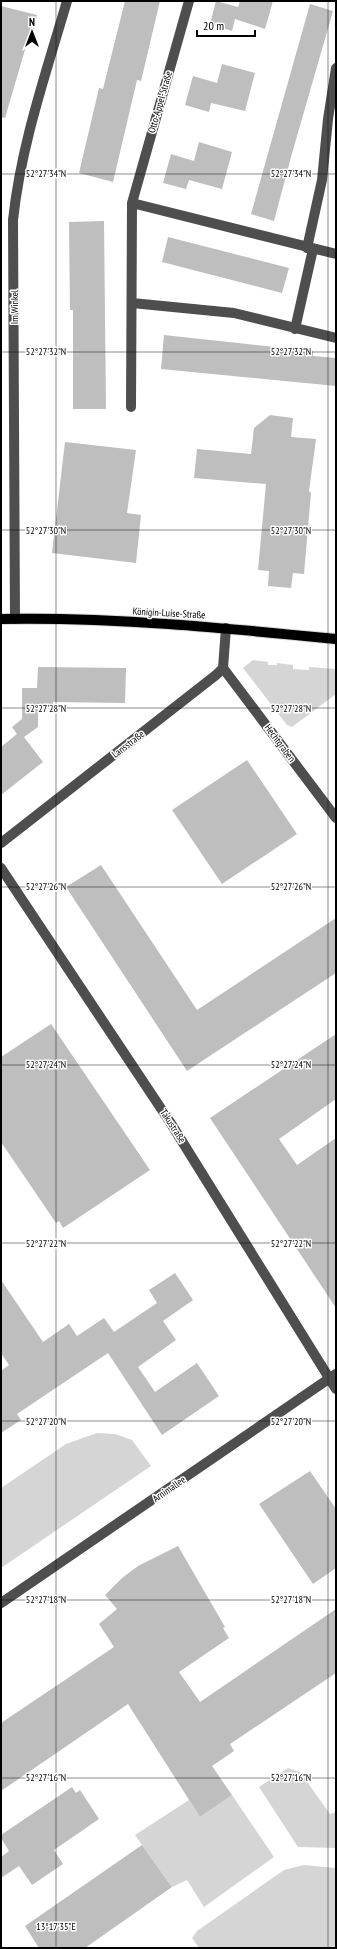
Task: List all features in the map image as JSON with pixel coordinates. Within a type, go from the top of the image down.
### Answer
[{"type":"main road","name":"Königin-Luise-Straße","points":[[1,619],[141,623],[226,628],[336,639]]},
{"type":"street","name":"Im Winkel","points":[[15,619],[14,220],[16,192],[27,137],[67,1]]},
{"type":"street","name":"Otto-Appel-Straße","points":[[130,407],[132,203],[189,1]]},
{"type":"street","points":[[295,329],[322,180],[328,119],[336,68]]},
{"type":"street","points":[[132,203],[336,254]]},
{"type":"street","points":[[132,303],[234,313],[336,338]]},
{"type":"street","points":[[223,668],[226,628]]},
{"type":"street","name":"Hechtgraben","points":[[223,668],[336,818]]},
{"type":"street","name":"Lansstraße","points":[[1,843],[223,668]]},
{"type":"street","name":"Takustraße","points":[[1,868],[170,1122],[333,1376],[336,1389]]},
{"type":"street","name":"Arnimallee","points":[[1,1604],[333,1376]]},
{"type":"shaded area","points":[[253,660],[268,662],[268,665],[277,665],[277,663],[293,665],[293,669],[309,670],[309,667],[336,669],[336,694],[292,727],[287,725],[243,668]]},
{"type":"shaded area","points":[[97,1433],[115,1434],[132,1440],[151,1466],[1,1568],[1,1488],[66,1444]]},
{"type":"shaded area","points":[[288,1768],[300,1772],[330,1814],[336,1812],[336,1848],[298,1847],[259,1787]]},
{"type":"shaded area","points":[[232,1795],[274,1857],[204,1907],[187,1880],[172,1887],[135,1835],[189,1800],[200,1817]]},
{"type":"shaded area","points":[[304,1865],[336,1868],[336,1948],[199,1948],[192,1938],[197,1931],[284,1870]]},
{"type":"building","points":[[125,1],[160,1],[141,81],[137,80],[113,182],[79,173],[99,88],[103,89]]},
{"type":"building","points":[[216,1],[238,7],[240,1],[273,1],[265,29],[235,19],[232,31],[210,24]]},
{"type":"building","points":[[310,4],[333,11],[274,221],[251,214]]},
{"type":"building","points":[[1,6],[37,15],[32,36],[29,36],[5,118],[1,117]]},
{"type":"building","points":[[222,64],[255,73],[245,111],[211,103],[209,112],[185,105],[193,76],[217,83]]},
{"type":"building","points":[[199,142],[232,152],[222,189],[189,180],[186,189],[163,183],[171,154],[194,161]]},
{"type":"building","points":[[104,221],[106,409],[73,409],[73,310],[70,310],[69,222]]},
{"type":"building","points":[[168,237],[289,268],[282,293],[162,262]]},
{"type":"building","points":[[164,335],[313,351],[313,356],[336,358],[336,386],[161,369]]},
{"type":"building","points":[[270,415],[293,418],[291,437],[316,439],[309,491],[311,493],[304,574],[293,573],[291,588],[268,586],[269,571],[258,570],[266,484],[194,478],[197,449],[251,454],[254,428]]},
{"type":"building","points":[[65,442],[136,450],[127,513],[141,515],[136,563],[52,553]]},
{"type":"building","points":[[38,667],[126,668],[125,703],[53,702],[53,705],[38,705],[38,727],[24,737],[43,762],[1,795],[1,747],[17,734],[12,727],[22,719],[22,688],[37,688]]},
{"type":"building","points":[[247,760],[297,834],[222,884],[172,810]]},
{"type":"building","points":[[101,865],[197,1010],[336,918],[336,973],[187,1071],[66,887]]},
{"type":"building","points":[[51,1024],[150,1170],[63,1228],[59,1221],[56,1223],[1,1142],[1,1057]]},
{"type":"building","points":[[336,1034],[336,1099],[279,1139],[297,1165],[336,1138],[336,1308],[210,1118]]},
{"type":"building","points":[[175,1273],[193,1300],[163,1321],[176,1340],[138,1367],[155,1392],[197,1363],[219,1396],[162,1435],[108,1353],[17,1414],[21,1420],[1,1433],[1,1371],[9,1365],[1,1353],[1,1280],[43,1342],[69,1324],[77,1336],[104,1318],[114,1332],[157,1303],[149,1290]]},
{"type":"building","points":[[310,1471],[336,1509],[336,1568],[313,1584],[259,1504]]},
{"type":"building","points":[[178,1546],[225,1627],[223,1628],[229,1638],[179,1672],[200,1702],[336,1609],[336,1673],[230,1744],[234,1751],[212,1766],[232,1795],[200,1817],[128,1704],[1,1791],[1,1723],[114,1647],[99,1624],[117,1609],[105,1595],[122,1578],[138,1566]]},
{"type":"building","points":[[72,1787],[76,1793],[80,1790],[99,1819],[54,1850],[63,1864],[32,1885],[19,1866],[1,1878],[1,1857],[9,1851],[1,1838],[1,1835]]},
{"type":"building","points":[[142,1845],[172,1887],[85,1948],[39,1948],[25,1926]]}]
